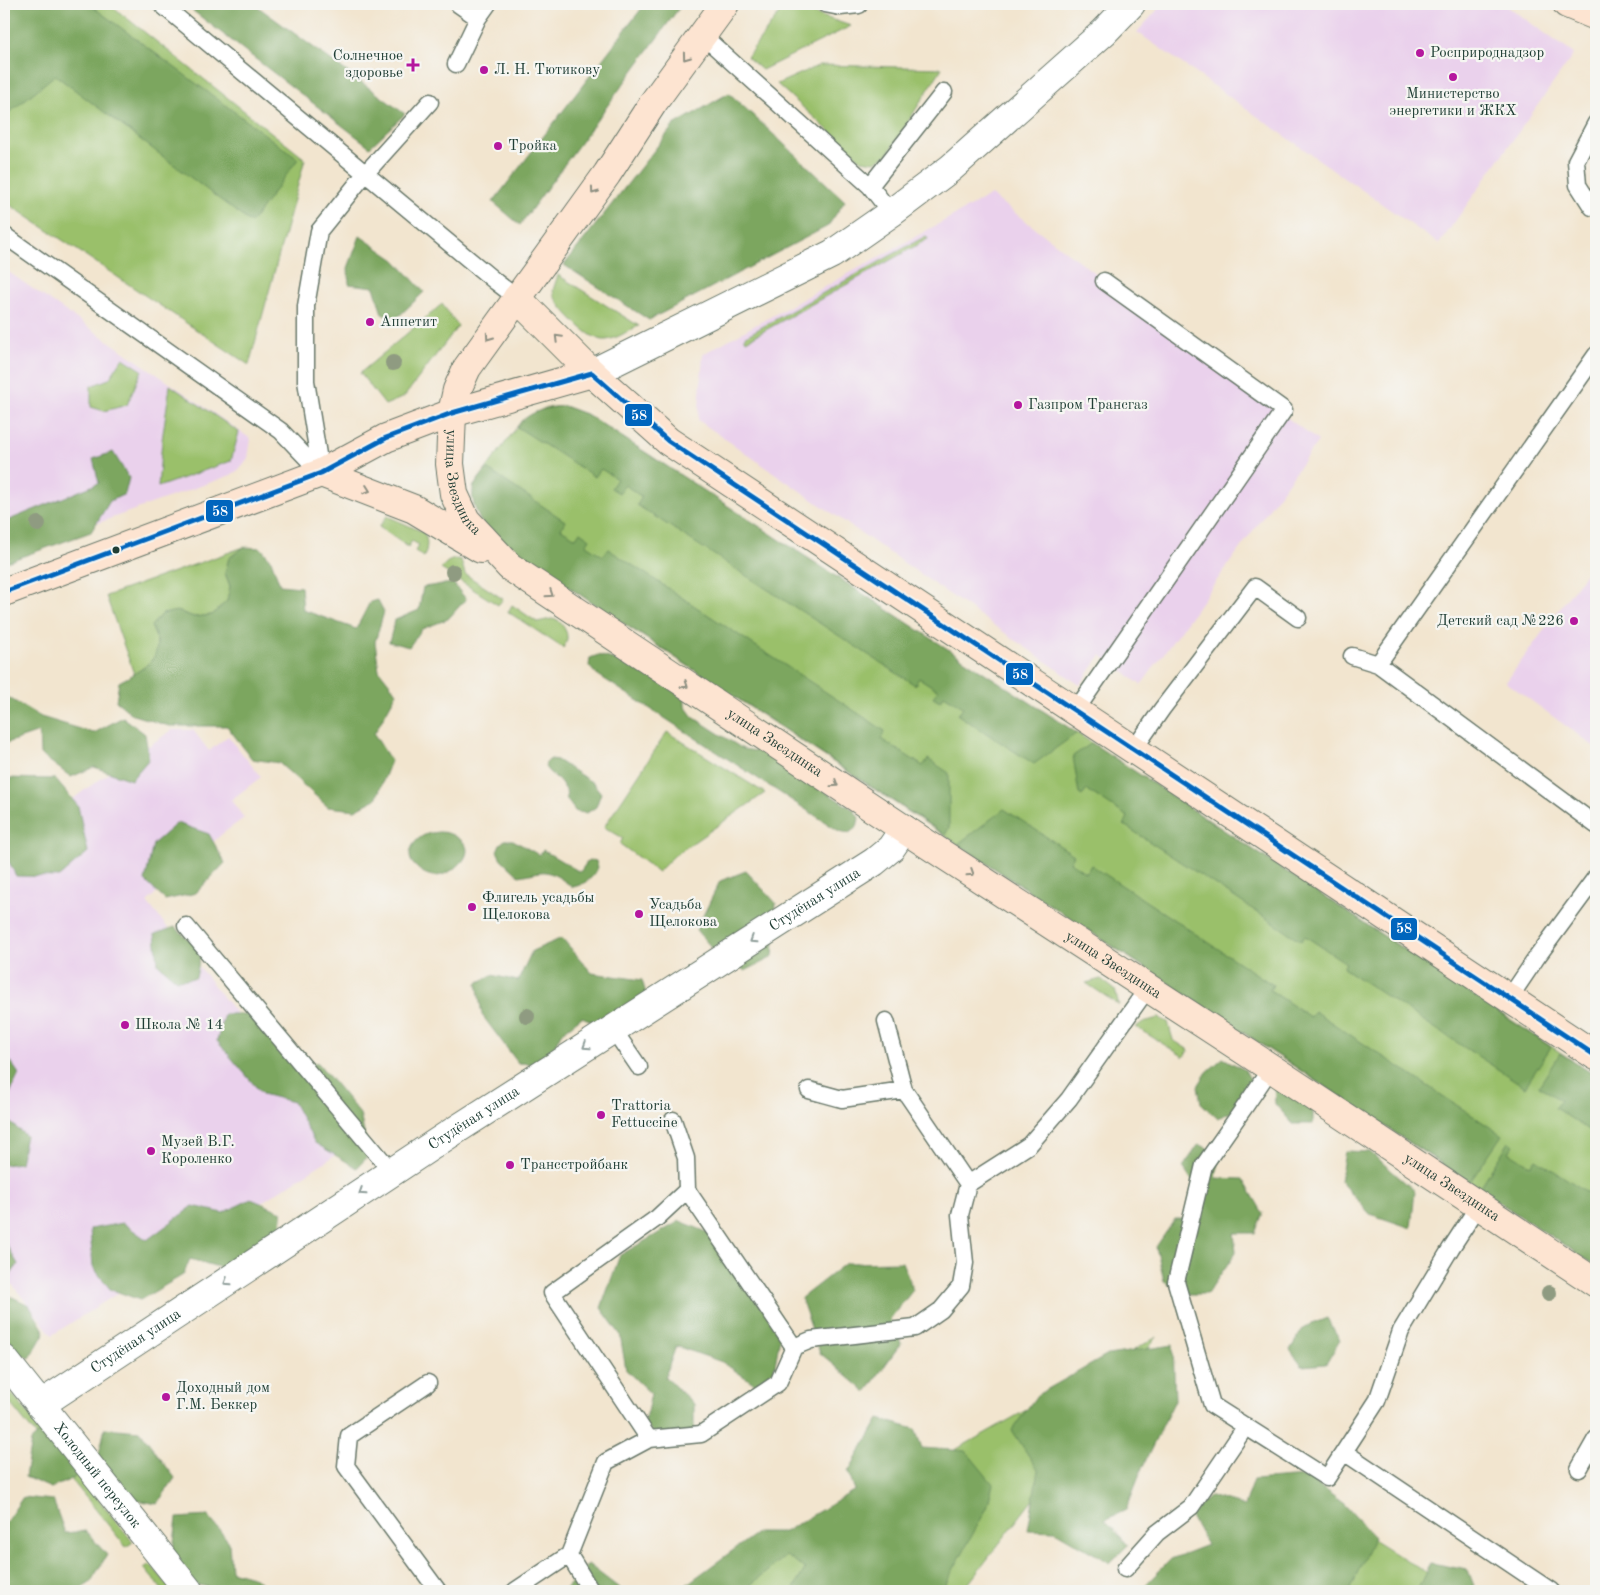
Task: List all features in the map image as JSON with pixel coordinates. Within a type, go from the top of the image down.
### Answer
[{"type":"street","points":[[4,592],[321,473],[386,438],[452,413],[457,390],[467,368],[725,4]]},
{"type":"street","points":[[592,373],[832,254],[951,168],[1104,32],[1131,4]]},
{"type":"street","points":[[1567,4],[1596,16]]},
{"type":"street","points":[[517,298],[592,373],[668,441],[1510,997],[1596,1056]]},
{"type":"street","name":"улица Звездинка","points":[[592,373],[452,413],[450,464],[454,494],[466,520],[510,567],[904,829],[1596,1283]]},
{"type":"street","points":[[321,473],[414,508],[510,567]]},
{"type":"street","name":"Студёная улица","points":[[40,1405],[613,1028],[874,862],[892,848],[904,829]]},
{"type":"street","name":"Холодный переулок","points":[[4,1359],[189,1591]]},
{"type":"lane","points":[[161,4],[517,298]]},
{"type":"lane","points":[[458,4],[478,18]]},
{"type":"lane","points":[[456,64],[478,18],[488,4]]},
{"type":"lane","points":[[825,4],[840,7],[859,4]]},
{"type":"lane","points":[[702,35],[870,186],[891,213]]},
{"type":"lane","points":[[870,186],[944,92]]},
{"type":"lane","points":[[321,473],[306,381],[306,306],[319,231],[365,174],[430,102]]},
{"type":"lane","points":[[1592,207],[1578,185],[1576,161],[1596,123]]},
{"type":"lane","points":[[4,235],[281,431],[321,473]]},
{"type":"lane","points":[[1076,710],[1284,410],[1104,281]]},
{"type":"lane","points":[[1378,664],[1596,355]]},
{"type":"lane","points":[[1134,749],[1162,709],[1255,587],[1298,618]]},
{"type":"lane","points":[[1352,656],[1378,664],[1596,825]]},
{"type":"lane","points":[[1510,997],[1596,877]]},
{"type":"lane","points":[[186,926],[392,1172]]},
{"type":"lane","points":[[515,1591],[569,1555],[606,1462],[649,1440],[701,1434],[778,1383],[794,1347],[811,1340],[915,1328],[941,1310],[961,1286],[965,1263],[960,1214],[968,1184],[1029,1145],[1069,1099],[1147,989]]},
{"type":"lane","points":[[886,1021],[904,1090],[968,1184]]},
{"type":"lane","points":[[613,1028],[639,1067]]},
{"type":"lane","points":[[1271,1068],[1204,1164],[1176,1282],[1212,1405],[1327,1478],[1377,1401],[1401,1331],[1479,1205]]},
{"type":"lane","points":[[809,1090],[842,1099],[904,1090]]},
{"type":"lane","points":[[674,1120],[686,1158],[687,1190],[794,1347]]},
{"type":"lane","points":[[649,1440],[552,1293],[657,1218],[687,1190]]},
{"type":"lane","points":[[428,1383],[349,1436],[346,1466],[438,1591]]},
{"type":"lane","points":[[1125,1569],[1157,1533],[1191,1507],[1246,1426]]},
{"type":"lane","points":[[1579,1469],[1596,1439]]},
{"type":"lane","points":[[1344,1452],[1550,1591]]},
{"type":"lane","points":[[569,1555],[591,1591]]},
{"type":"shaded area","points":[[1163,4],[1504,4],[1574,54],[1439,244],[1137,32]]},
{"type":"shaded area","points":[[991,195],[1318,441],[1141,685],[1101,655],[1080,685],[698,420],[703,354]]},
{"type":"shaded area","points":[[4,269],[251,439],[248,458],[241,468],[231,475],[4,557]]},
{"type":"shaded area","name":"Детский сад №226","points":[[1596,559],[1596,748],[1506,682]]},
{"type":"shaded area","name":"Школа № 14","points":[[172,730],[193,730],[209,751],[228,736],[261,777],[231,800],[244,818],[222,834],[147,902],[345,1149],[52,1335],[4,1274],[4,852],[86,789]]},
{"type":"green space","points":[[4,4],[109,4],[305,159],[249,365],[4,201]]},
{"type":"green space","points":[[4,4],[89,4],[298,159],[251,223],[55,75],[4,117]]},
{"type":"green space","points":[[184,4],[254,4],[405,114],[370,147]]},
{"type":"green space","points":[[645,4],[682,4],[520,225],[493,202]]},
{"type":"green space","points":[[786,4],[851,26],[762,70],[747,57]]},
{"type":"green space","points":[[820,65],[942,68],[887,155],[875,162],[861,160],[777,84]]},
{"type":"green space","points":[[729,93],[845,201],[828,226],[649,320],[564,265],[674,125]]},
{"type":"green space","points":[[360,236],[395,260],[424,292],[395,320],[382,314],[374,287],[349,284],[348,268]]},
{"type":"green space","points":[[926,236],[928,239],[746,341],[744,337]]},
{"type":"green space","points":[[558,275],[639,326],[606,340],[592,336],[569,316],[554,296],[553,290]]},
{"type":"green space","points":[[442,304],[458,326],[404,397],[385,405],[360,373]]},
{"type":"green space","points":[[123,358],[142,370],[127,405],[104,411],[91,407],[91,386],[109,379]]},
{"type":"green space","points":[[170,385],[239,432],[231,461],[158,487],[162,440]]},
{"type":"green space","points":[[564,406],[588,415],[1092,743],[1596,1076],[1596,1266],[488,534],[474,505],[473,487],[522,420],[545,408]]},
{"type":"green space","points":[[564,406],[588,415],[1077,733],[1034,764],[958,715],[963,707],[944,695],[940,701],[933,697],[938,690],[919,678],[915,685],[637,505],[642,497],[625,485],[619,493],[611,488],[617,479],[601,469],[595,477],[517,427],[527,417],[538,411]]},
{"type":"green space","points":[[113,452],[129,478],[125,494],[110,501],[91,532],[4,563],[4,522],[99,483],[93,459]]},
{"type":"green space","points":[[487,469],[565,521],[561,529],[576,538],[580,532],[590,539],[586,545],[603,556],[608,549],[885,731],[881,739],[923,766],[928,759],[949,773],[949,828],[945,835],[488,534],[476,511],[473,497],[475,485]]},
{"type":"green space","points":[[387,516],[423,532],[427,544],[424,557],[415,551],[419,545],[412,541],[408,547],[379,527]]},
{"type":"green space","points":[[244,547],[229,558],[225,573],[230,586],[227,601],[212,615],[194,617],[177,611],[151,626],[157,640],[156,656],[134,674],[106,596]]},
{"type":"green space","points":[[244,547],[261,548],[271,560],[280,585],[301,587],[303,610],[356,629],[370,602],[378,600],[384,612],[375,642],[379,670],[397,693],[374,734],[391,761],[376,799],[355,810],[328,807],[279,763],[252,759],[227,726],[169,726],[133,715],[116,701],[119,682],[139,671],[155,655],[157,641],[151,626],[162,614],[177,611],[194,617],[212,615],[227,601],[230,586],[225,573],[229,558]]},
{"type":"green space","points":[[457,559],[461,560],[465,574],[503,599],[498,605],[441,569],[448,562]]},
{"type":"green space","points":[[453,583],[466,599],[448,619],[422,629],[409,647],[389,642],[395,620],[419,610],[423,587]]},
{"type":"green space","points":[[512,605],[537,622],[551,619],[558,620],[567,637],[563,648],[508,612]]},
{"type":"green space","points":[[598,655],[620,661],[630,660],[685,696],[685,706],[693,717],[743,749],[763,752],[854,810],[859,818],[857,827],[849,833],[839,831],[595,673],[589,666],[590,658]]},
{"type":"green space","points":[[4,695],[41,717],[94,733],[123,717],[145,734],[149,759],[131,780],[94,767],[71,777],[40,754],[39,732],[7,743],[4,739]]},
{"type":"green space","points":[[667,732],[765,793],[675,855],[658,872],[620,844],[623,838],[604,827]]},
{"type":"green space","points":[[1092,743],[1551,1047],[1525,1087],[1343,968],[1346,963],[1305,936],[1301,941],[1124,825],[1128,817],[1087,790],[1082,796],[1079,794],[1073,756]]},
{"type":"green space","points":[[551,759],[557,760],[593,783],[601,793],[596,807],[587,813],[576,812],[567,800],[566,790],[560,781],[545,767],[546,762]]},
{"type":"green space","points":[[4,778],[55,779],[78,806],[88,852],[59,877],[16,876],[4,852]]},
{"type":"green space","points":[[1004,809],[1074,855],[1070,862],[1086,873],[1091,865],[1273,985],[1270,990],[1310,1017],[1314,1011],[1502,1135],[1470,1182],[958,844]]},
{"type":"green space","points":[[177,823],[209,834],[225,863],[196,893],[165,900],[145,881],[153,844]]},
{"type":"green space","points":[[438,832],[454,836],[464,843],[467,849],[466,856],[455,868],[447,873],[433,876],[423,873],[412,863],[410,853],[411,848],[422,836]]},
{"type":"green space","points":[[505,840],[513,840],[539,855],[543,850],[580,872],[587,862],[592,860],[596,861],[598,867],[588,880],[573,887],[549,873],[540,872],[519,876],[501,859],[497,851],[500,844]]},
{"type":"green space","points":[[746,871],[776,903],[773,957],[745,971],[713,949],[696,930],[720,881]]},
{"type":"green space","points":[[175,927],[201,951],[196,978],[177,980],[158,964],[155,934]]},
{"type":"green space","points":[[562,938],[592,973],[642,980],[650,1007],[619,1033],[582,1017],[561,1033],[545,1065],[518,1063],[482,1015],[477,983],[492,975],[518,981],[532,951]]},
{"type":"green space","points":[[1101,979],[1115,990],[1119,1005],[1086,983]]},
{"type":"green space","points":[[224,1014],[250,1014],[290,1060],[318,1063],[360,1114],[369,1155],[357,1168],[315,1143],[293,1102],[262,1094],[217,1041]]},
{"type":"green space","points":[[1159,1018],[1168,1022],[1173,1040],[1189,1050],[1184,1057],[1136,1027],[1143,1022]]},
{"type":"green space","points":[[4,1052],[19,1074],[4,1106]]},
{"type":"green space","points":[[1560,1053],[1596,1076],[1596,1135],[1555,1108],[1560,1100],[1539,1086]]},
{"type":"green space","points":[[1223,1058],[1245,1070],[1255,1088],[1242,1108],[1217,1118],[1201,1103],[1198,1086],[1207,1072]]},
{"type":"green space","points":[[1274,1085],[1313,1102],[1313,1124],[1293,1124],[1275,1104]]},
{"type":"green space","points":[[4,1117],[26,1136],[20,1163],[4,1165]]},
{"type":"green space","points":[[1509,1142],[1514,1145],[1509,1152],[1531,1166],[1536,1159],[1596,1198],[1596,1266],[1479,1189]]},
{"type":"green space","points":[[1199,1144],[1220,1155],[1216,1178],[1243,1179],[1263,1213],[1255,1233],[1234,1233],[1236,1252],[1207,1294],[1187,1294],[1164,1281],[1156,1247],[1175,1219],[1202,1219],[1205,1200],[1183,1167]]},
{"type":"green space","points":[[1345,1151],[1370,1152],[1415,1191],[1411,1228],[1370,1214],[1340,1181]]},
{"type":"green space","points":[[251,1199],[282,1212],[281,1238],[222,1268],[190,1259],[183,1275],[140,1300],[110,1289],[93,1267],[90,1229],[123,1223],[147,1240],[193,1206],[223,1213]]},
{"type":"green space","points":[[680,1221],[724,1239],[783,1320],[774,1371],[755,1384],[722,1362],[676,1346],[665,1377],[694,1404],[694,1436],[664,1443],[644,1425],[651,1394],[626,1370],[620,1334],[601,1308],[620,1255]]},
{"type":"green space","points":[[4,1241],[18,1264],[4,1285]]},
{"type":"green space","points":[[902,1262],[913,1290],[890,1319],[901,1343],[866,1392],[820,1353],[801,1298],[846,1263]]},
{"type":"green space","points":[[4,1293],[29,1305],[45,1332],[30,1358],[9,1353],[4,1347]]},
{"type":"green space","points":[[1327,1318],[1340,1340],[1326,1364],[1302,1366],[1290,1350],[1304,1327]]},
{"type":"green space","points":[[1157,1337],[963,1591],[703,1591]]},
{"type":"green space","points":[[1173,1345],[1175,1400],[1143,1466],[1126,1510],[1105,1520],[1128,1545],[1110,1563],[1055,1531],[1028,1530],[1038,1470],[1012,1430],[1037,1395],[1108,1355]]},
{"type":"green space","points":[[4,1384],[133,1542],[126,1547],[4,1396]]},
{"type":"green space","points":[[879,1419],[915,1429],[922,1448],[966,1451],[993,1484],[987,1508],[945,1585],[936,1591],[792,1591],[805,1569],[786,1556],[743,1591],[688,1591],[687,1584],[758,1532],[784,1532],[855,1490],[848,1472]]},
{"type":"green space","points":[[45,1428],[85,1455],[74,1478],[51,1488],[25,1477],[31,1441]]},
{"type":"green space","points":[[105,1428],[140,1431],[175,1478],[157,1504],[126,1498],[97,1462]]},
{"type":"green space","points":[[1306,1476],[1344,1504],[1374,1537],[1349,1591],[1142,1591],[1141,1589],[1171,1559],[1207,1545],[1190,1515],[1210,1496],[1244,1506],[1253,1480]]},
{"type":"green space","points":[[1288,1486],[1456,1591],[1216,1591]]},
{"type":"green space","points":[[23,1497],[53,1500],[65,1533],[86,1531],[107,1555],[90,1583],[77,1591],[4,1591],[4,1525]]},
{"type":"green space","points":[[208,1516],[229,1542],[231,1571],[256,1578],[269,1591],[216,1591],[215,1588],[191,1584],[173,1550],[177,1518]]},
{"type":"green space","points":[[1430,1563],[1468,1570],[1476,1591],[1417,1591]]},
{"type":"green space","points":[[150,1564],[173,1591],[163,1591],[144,1568]]},
{"type":"green space","points":[[588,1564],[623,1591],[564,1591]]},
{"type":"transit line","name":"58","points":[[4,592],[321,473],[386,438],[452,413],[592,373],[668,441],[1596,1056]]},
{"type":"place","name":"Росприроднадзор","points":[[1420,53]]},
{"type":"place","name":"Солнечное здоровье","points":[[413,65]]},
{"type":"place","name":"Л. Н. Тютикову","points":[[484,70]]},
{"type":"place","name":"Министерство энергетики и ЖКХ","points":[[1453,77]]},
{"type":"place","name":"Тройка","points":[[498,146]]},
{"type":"place","name":"Аппетит","points":[[370,322]]},
{"type":"place","name":"Газпром Трансгаз","points":[[1018,405]]},
{"type":"place","name":"Детский сад №226","points":[[1574,621]]},
{"type":"place","name":"Флигель усадьбы Щелокова","points":[[472,907]]},
{"type":"place","name":"Усадьба Щелокова","points":[[639,914]]},
{"type":"place","name":"Школа № 14","points":[[125,1025]]},
{"type":"place","name":"Trattoria Fettuccine","points":[[601,1115]]},
{"type":"place","name":"Музей В.Г. Короленко","points":[[151,1151]]},
{"type":"place","name":"Трансстройбанк","points":[[510,1165]]},
{"type":"place","name":"Доходный дом Г.М. Беккер","points":[[166,1397]]}]
